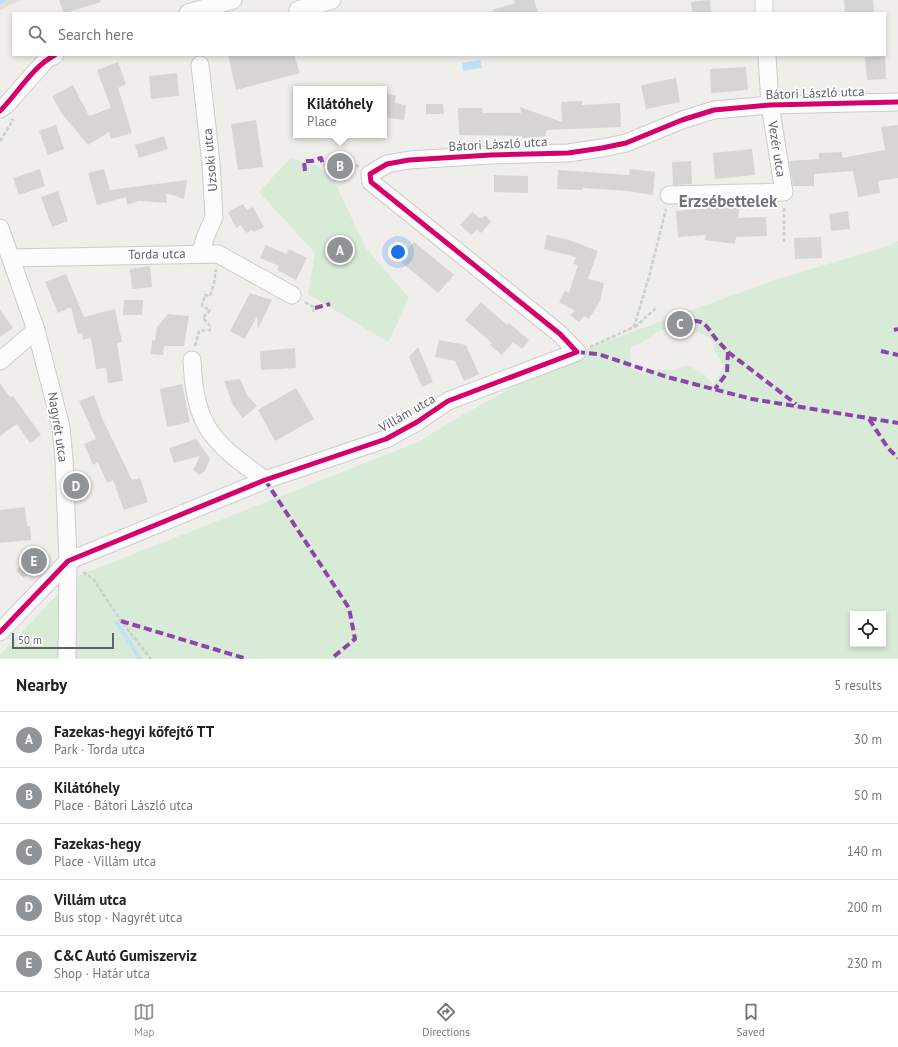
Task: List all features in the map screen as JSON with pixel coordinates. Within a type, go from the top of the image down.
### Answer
[{"type":"street","points":[[191,12],[233,0]]},
{"type":"street","points":[[298,10],[332,0]]},
{"type":"street","points":[[764,0],[764,12]]},
{"type":"street","points":[[0,109],[6,105],[47,59],[53,56]]},
{"type":"street","name":"Vezér utca","points":[[767,56],[770,105],[784,192]]},
{"type":"street","name":"Uzsoki utca","points":[[200,65],[211,163],[214,217],[205,238],[202,253]]},
{"type":"street","name":"Bátori László utca","points":[[578,352],[560,334],[371,182],[370,174],[387,164],[409,160],[568,152],[602,148],[626,143],[682,120],[714,110],[770,105],[898,102]]},
{"type":"street","points":[[669,195],[784,192]]},
{"type":"street","name":"Nagyrét utca","points":[[0,228],[36,330],[53,391],[63,442],[68,561],[66,659]]},
{"type":"street","name":"Torda utca","points":[[11,258],[202,253],[218,254],[292,295]]},
{"type":"street","points":[[0,361],[36,330]]},
{"type":"street","name":"Villám utca","points":[[68,561],[266,480],[386,439],[417,422],[448,402],[578,352]]},
{"type":"street","points":[[192,360],[195,396],[206,427],[229,453],[266,480]]},
{"type":"street","points":[[0,632],[68,561]]},
{"type":"path","points":[[323,165],[327,166],[335,161],[337,157],[346,162],[349,161],[359,167]]},
{"type":"path","points":[[340,166],[346,162]]},
{"type":"path","points":[[634,327],[650,273],[663,219]]},
{"type":"path","points":[[192,360],[199,331],[210,330],[210,326],[203,318],[210,310],[202,306],[205,295],[210,296],[214,283]]},
{"type":"path","points":[[578,352],[634,327],[657,306]]},
{"type":"path","points":[[68,561],[94,580],[122,621],[151,659]]},
{"type":"shaded area","points":[[0,0],[21,0],[0,10]]},
{"type":"green space","points":[[291,158],[316,165],[333,178],[365,247],[409,298],[388,342],[308,294],[315,253],[259,192]]},
{"type":"green space","points":[[898,241],[898,659],[0,659],[0,655],[73,578],[418,442],[455,419],[577,352],[775,280],[888,246]],"holes":[[[667,328],[673,330],[693,330],[704,335],[713,342],[715,352],[724,365],[713,385],[704,374],[687,365],[675,370],[660,369],[644,375],[630,368],[631,347],[641,343],[657,332]]]},
{"type":"water","points":[[480,60],[482,68],[463,71],[462,63]]},
{"type":"building","points":[[59,0],[100,0],[101,2],[67,12],[64,12]]},
{"type":"building","points":[[514,0],[534,0],[538,12],[493,12],[492,10],[515,3]]},
{"type":"building","points":[[710,0],[711,12],[692,12],[691,2]]},
{"type":"building","points":[[844,0],[873,0],[874,12],[845,12]]},
{"type":"building","points":[[228,56],[294,56],[300,73],[236,90]]},
{"type":"building","points":[[885,56],[886,79],[867,80],[865,57]]},
{"type":"building","points":[[118,62],[126,84],[118,88],[132,133],[111,139],[109,132],[88,145],[62,114],[52,96],[73,85],[89,116],[111,108],[97,70]]},
{"type":"building","points":[[746,67],[748,90],[711,93],[710,69]]},
{"type":"building","points":[[177,73],[179,96],[151,99],[149,76]]},
{"type":"building","points":[[676,78],[680,102],[646,109],[641,85]]},
{"type":"building","points":[[387,94],[396,95],[395,103],[406,105],[404,120],[387,117]]},
{"type":"building","points":[[582,101],[582,105],[620,103],[621,127],[546,130],[546,136],[522,138],[522,136],[459,135],[458,108],[482,108],[483,113],[521,113],[520,107],[562,122],[561,102]]},
{"type":"building","points":[[426,104],[443,104],[444,114],[426,114]]},
{"type":"building","points":[[256,120],[263,167],[238,170],[231,124]]},
{"type":"building","points":[[56,125],[64,149],[48,155],[39,131]]},
{"type":"building","points":[[898,125],[898,178],[878,181],[880,193],[858,197],[853,171],[814,174],[814,186],[793,186],[789,161],[819,159],[819,153],[842,152],[842,158],[885,150],[881,127]]},
{"type":"building","points":[[164,136],[168,149],[139,158],[135,145]]},
{"type":"building","points":[[752,149],[755,175],[715,179],[713,153]]},
{"type":"building","points":[[691,161],[692,184],[673,185],[672,162]]},
{"type":"building","points":[[40,169],[45,186],[19,195],[13,178]]},
{"type":"building","points":[[104,169],[110,190],[187,180],[184,199],[166,193],[167,203],[139,201],[127,205],[126,197],[97,205],[88,173]]},
{"type":"building","points":[[630,169],[655,172],[653,195],[628,191],[583,188],[583,190],[557,189],[558,170],[629,175]]},
{"type":"building","points":[[494,175],[528,176],[528,193],[494,192]]},
{"type":"building","points":[[58,191],[68,221],[52,227],[41,197]]},
{"type":"building","points":[[243,204],[247,210],[253,207],[264,227],[254,232],[252,230],[246,233],[241,225],[236,228],[228,212]]},
{"type":"building","points":[[710,204],[740,205],[738,218],[766,217],[767,236],[736,237],[735,244],[705,240],[706,235],[678,237],[676,211],[709,208]]},
{"type":"building","points":[[848,211],[850,229],[831,231],[829,214]]},
{"type":"building","points":[[472,212],[480,218],[486,216],[491,222],[481,233],[477,229],[471,235],[460,225]]},
{"type":"building","points":[[547,235],[569,240],[598,251],[588,279],[604,283],[600,301],[589,319],[584,316],[579,322],[570,315],[575,311],[559,302],[565,291],[569,293],[578,265],[573,264],[576,257],[544,249]]},
{"type":"building","points":[[821,237],[822,258],[795,259],[794,238]]},
{"type":"building","points":[[414,242],[454,275],[438,293],[399,260]]},
{"type":"building","points":[[266,245],[286,254],[289,249],[307,258],[296,280],[277,270],[279,266],[260,258]]},
{"type":"building","points":[[150,266],[152,287],[132,289],[130,269]]},
{"type":"building","points":[[66,274],[84,317],[115,309],[122,342],[117,343],[123,381],[108,383],[106,368],[96,369],[91,338],[83,340],[82,333],[78,334],[71,307],[58,313],[45,282]]},
{"type":"building","points":[[250,293],[272,300],[258,329],[257,316],[245,339],[230,331]]},
{"type":"building","points":[[124,300],[143,300],[142,315],[123,315]]},
{"type":"building","points":[[481,302],[507,325],[509,323],[529,340],[522,349],[513,342],[502,355],[490,345],[492,343],[465,320]]},
{"type":"building","points":[[0,310],[13,328],[0,337]]},
{"type":"building","points":[[168,314],[189,316],[184,346],[164,346],[163,355],[151,354],[152,340],[155,341],[157,327]]},
{"type":"building","points":[[439,340],[466,345],[479,374],[464,381],[455,361],[435,357]]},
{"type":"building","points":[[418,347],[433,382],[422,387],[409,357]]},
{"type":"building","points":[[295,348],[296,368],[261,370],[260,351]]},
{"type":"building","points":[[240,379],[247,395],[257,406],[243,418],[233,405],[224,381]]},
{"type":"building","points":[[0,383],[10,397],[13,396],[41,435],[30,443],[17,424],[0,436]]},
{"type":"building","points":[[182,384],[190,422],[167,427],[160,389]]},
{"type":"building","points":[[296,388],[314,419],[275,441],[258,410]]},
{"type":"building","points":[[94,395],[102,418],[132,480],[140,478],[148,502],[124,510],[113,480],[107,483],[98,462],[93,465],[84,444],[96,439],[79,401]]},
{"type":"building","points":[[196,439],[210,459],[205,471],[199,475],[193,470],[200,456],[174,463],[169,448]]},
{"type":"building","points":[[25,507],[27,526],[30,526],[31,540],[0,543],[0,510]]},
{"type":"building","points":[[30,549],[41,560],[24,578],[16,571],[22,564],[18,561]]},
{"type":"waterway","points":[[117,623],[140,659]]},
{"type":"marked path","points":[[305,171],[304,161],[312,161],[321,158],[323,165]]},
{"type":"marked path","points":[[315,308],[330,304]]},
{"type":"marked path","points":[[682,323],[697,321],[704,324],[728,352],[727,373],[715,389]]},
{"type":"marked path","points":[[894,330],[898,329]]},
{"type":"marked path","points":[[881,351],[898,355]]},
{"type":"marked path","points":[[577,352],[598,354],[667,377],[752,399],[898,423]]},
{"type":"marked path","points":[[728,352],[796,404]]},
{"type":"marked path","points":[[869,419],[888,448],[898,458]]},
{"type":"marked path","points":[[265,480],[349,608],[355,639],[331,659]]},
{"type":"marked path","points":[[121,621],[247,659]]},
{"type":"cycle path","points":[[0,111],[32,73],[53,56]]},
{"type":"cycle path","points":[[0,632],[68,561],[265,480],[386,439],[417,422],[448,401],[577,352],[560,334],[371,182],[370,174],[387,164],[409,160],[491,155],[568,153],[602,148],[626,143],[682,120],[714,110],[770,105],[898,102]]},
{"type":"place","name":"Kilátóhely","points":[[340,166]]},
{"type":"place","name":"Fazekas-hegyi kőfejtő TT","points":[[340,250]]},
{"type":"place","name":"Fazekas-hegy","points":[[680,324]]},
{"type":"place","name":"Villám utca","points":[[76,486]]},
{"type":"place","name":"C&C Autó Gumiszerviz","points":[[34,561]]},
{"type":"district","name":"Erzsébettelek","points":[[728,201]]}]
